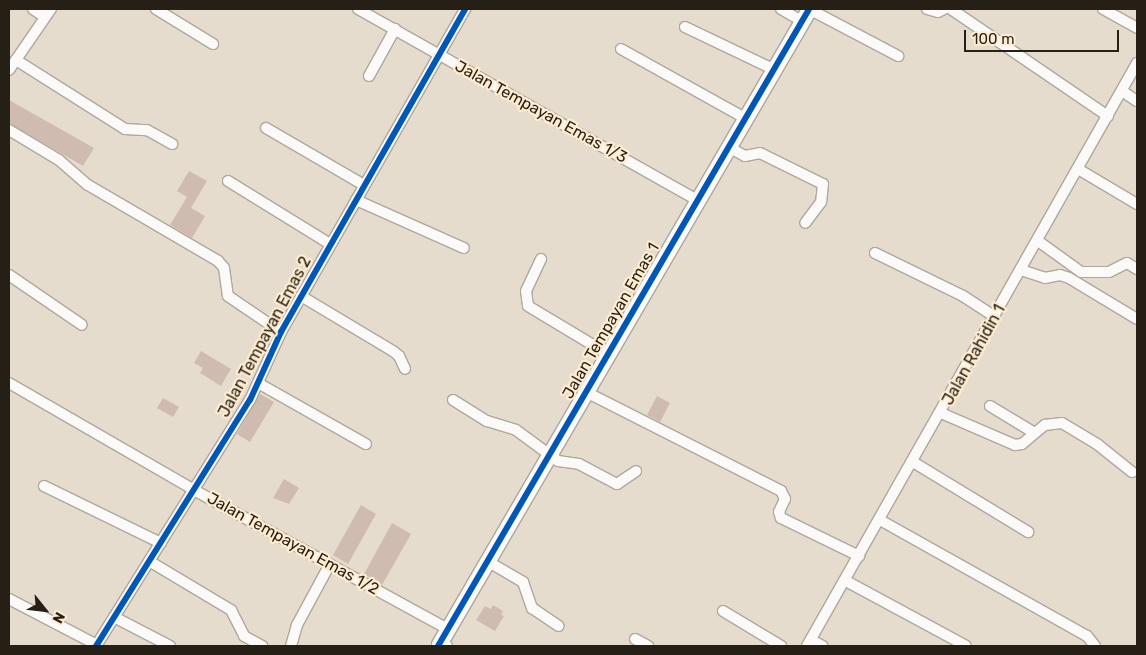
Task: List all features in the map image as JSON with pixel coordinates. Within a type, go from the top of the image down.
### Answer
[{"type":"street","points":[[9,70],[48,13],[33,9]]},
{"type":"street","points":[[156,9],[213,44]]},
{"type":"street","name":"Jalan Tempayan Emas 1/3","points":[[358,9],[697,200]]},
{"type":"street","name":"Jalan Tempayan Emas 2","points":[[96,645],[194,490],[258,383],[281,332],[465,9]]},
{"type":"street","points":[[781,9],[806,13],[898,56]]},
{"type":"street","points":[[927,9],[938,12],[944,9]]},
{"type":"street","points":[[952,9],[1108,116]]},
{"type":"street","points":[[1103,9],[1137,28]]},
{"type":"street","name":"Jalan Tempayan Emas 1","points":[[441,645],[448,629],[487,561],[806,13]]},
{"type":"street","points":[[685,27],[773,69]]},
{"type":"street","points":[[369,76],[395,29]]},
{"type":"street","points":[[621,49],[745,118]]},
{"type":"street","points":[[16,60],[125,129],[147,130],[172,144]]},
{"type":"street","name":"Jalan Rahidin 1","points":[[809,643],[941,413],[1137,63]]},
{"type":"street","points":[[1122,91],[1137,101]]},
{"type":"street","points":[[266,128],[364,185]]},
{"type":"street","points":[[9,130],[59,160],[88,185],[218,261],[224,268],[228,296],[281,332]]},
{"type":"street","points":[[728,147],[744,156],[760,153],[823,184],[821,202],[805,224]]},
{"type":"street","points":[[1078,169],[1137,204]]},
{"type":"street","points":[[228,181],[330,244]]},
{"type":"street","points":[[356,200],[464,248]]},
{"type":"street","points":[[1038,241],[1081,272],[1108,272],[1127,264],[1137,269]]},
{"type":"street","points":[[875,252],[955,292],[995,317]]},
{"type":"street","points":[[541,259],[526,291],[528,306],[608,354]]},
{"type":"street","points":[[1021,270],[1045,278],[1060,275],[1069,278],[1137,319]]},
{"type":"street","points":[[9,275],[82,325]]},
{"type":"street","points":[[301,296],[393,351],[399,356],[405,369]]},
{"type":"street","name":"Jalan Tempayan Emas 1/2","points":[[9,382],[194,490],[448,629]]},
{"type":"street","points":[[258,383],[366,444]]},
{"type":"street","points":[[586,392],[781,491],[785,498],[779,512],[783,520],[859,556]]},
{"type":"street","points":[[453,400],[487,421],[516,430],[549,456],[579,464],[618,484],[636,471]]},
{"type":"street","points":[[990,406],[1034,432]]},
{"type":"street","points":[[941,413],[1015,444],[1022,444],[1034,432],[1045,425],[1062,423],[1097,444],[1132,472]]},
{"type":"street","points":[[913,462],[1028,532]]},
{"type":"street","points":[[44,486],[161,543]]},
{"type":"street","points":[[880,520],[1088,636],[1095,646]]},
{"type":"street","points":[[487,561],[524,582],[532,608],[559,626]]},
{"type":"street","points":[[149,562],[231,610],[244,636],[262,646]]},
{"type":"street","points":[[292,646],[297,625],[330,564]]},
{"type":"street","points":[[846,580],[966,646]]},
{"type":"street","points":[[9,599],[96,645]]},
{"type":"street","points":[[723,611],[781,646]]},
{"type":"street","points":[[114,617],[170,646]]},
{"type":"street","points":[[635,639],[648,646]]},
{"type":"street","points":[[809,643],[824,646]]},
{"type":"building","points":[[9,100],[94,148],[83,166],[9,123]]},
{"type":"building","points":[[189,171],[207,181],[191,208],[205,216],[192,238],[170,225],[187,197],[177,191]]},
{"type":"building","points":[[201,351],[231,369],[221,386],[200,373],[203,368],[194,363]]},
{"type":"building","points":[[260,394],[274,402],[250,442],[237,434]]},
{"type":"building","points":[[657,396],[670,403],[660,422],[647,415]]},
{"type":"building","points":[[163,398],[179,407],[173,417],[157,408]]},
{"type":"building","points":[[284,479],[299,488],[289,504],[273,498]]},
{"type":"building","points":[[361,505],[376,514],[348,564],[333,555]]},
{"type":"building","points":[[392,523],[411,534],[382,585],[364,574]]},
{"type":"building","points":[[493,605],[503,611],[501,615],[504,616],[495,631],[476,620],[485,606],[491,609]]},
{"type":"cycle path","points":[[96,646],[250,400],[281,332],[465,9]]},
{"type":"cycle path","points":[[438,646],[809,9]]}]
